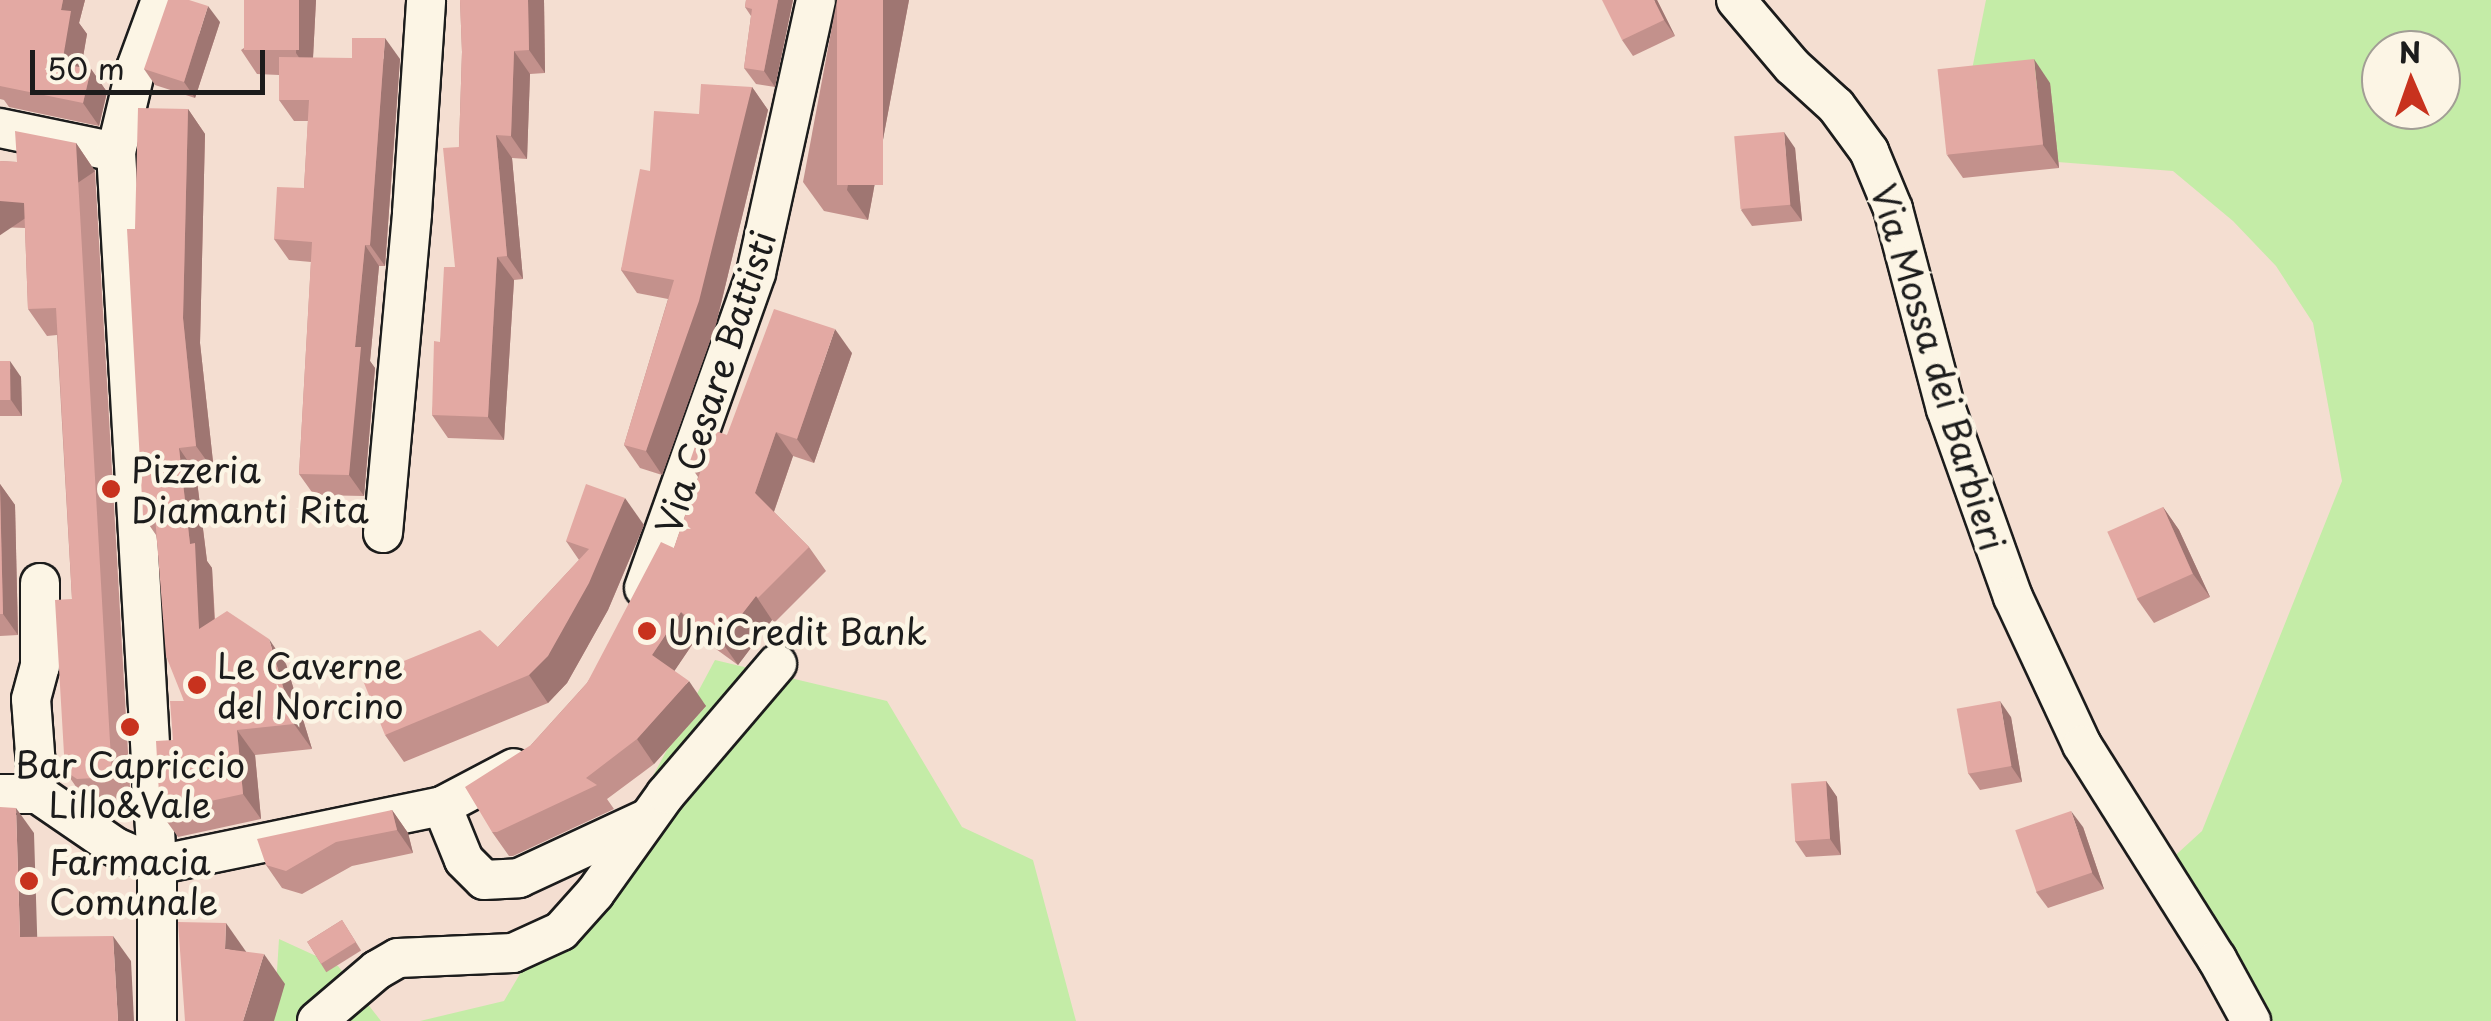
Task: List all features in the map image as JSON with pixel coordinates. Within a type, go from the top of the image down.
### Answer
[{"type":"street","points":[[157,1021],[157,865],[116,152],[136,68],[161,0]]},
{"type":"street","points":[[383,533],[412,213],[426,0]]},
{"type":"street","name":"Via Cesare Battisti","points":[[628,620],[662,542],[756,272],[816,0]]},
{"type":"street","name":"Via Mossa dei Barbieri","points":[[1736,0],[1783,56],[1836,106],[1869,151],[1894,209],[1946,410],[2013,597],[2082,745],[2217,959],[2251,1021]]},
{"type":"street","points":[[0,128],[116,152]]},
{"type":"street","points":[[38,794],[15,700],[40,666],[40,583]]},
{"type":"street","points":[[317,1021],[377,970],[398,958],[417,954],[513,953],[550,938],[579,913],[649,818],[777,664]]},
{"type":"street","points":[[0,794],[38,794],[115,847],[157,865],[442,806],[509,772],[546,740]]},
{"type":"street","points":[[442,806],[464,860],[484,880],[519,878],[649,818]]},
{"type":"green space","points":[[1986,0],[2491,0],[2491,1021],[2256,1021],[2156,873],[2202,831],[2342,481],[2313,323],[2276,266],[2233,221],[2173,171],[1955,154]]},
{"type":"green space","points":[[715,660],[887,701],[962,827],[1033,860],[1076,1021],[420,1021],[504,1001],[543,935],[600,875]]},
{"type":"green space","points":[[279,939],[338,966],[381,1021],[260,1021],[275,1003]]},
{"type":"building","points":[[0,0],[63,0],[61,10],[71,11],[62,64],[91,69],[83,103],[0,86]]},
{"type":"building","points":[[168,0],[189,0],[208,6],[184,82],[144,69]]},
{"type":"building","points":[[244,0],[299,0],[299,50],[244,50]]},
{"type":"building","points":[[460,0],[528,0],[529,50],[514,51],[511,136],[496,135],[507,256],[497,257],[488,417],[432,415],[434,341],[440,342],[444,267],[455,267],[443,148],[459,147]]},
{"type":"building","points":[[746,0],[778,0],[764,71],[744,68],[752,9],[745,7]]},
{"type":"building","points":[[837,0],[883,0],[883,185],[837,185]]},
{"type":"building","points":[[1602,0],[1654,0],[1664,20],[1622,40]]},
{"type":"building","points":[[352,38],[385,38],[370,245],[365,245],[355,347],[361,347],[349,475],[299,474],[312,242],[274,239],[277,187],[304,188],[309,100],[279,100],[279,57],[352,58]]},
{"type":"building","points":[[2034,59],[2043,145],[1947,155],[1938,69]]},
{"type":"building","points":[[701,84],[752,87],[699,301],[646,451],[624,445],[674,280],[621,270],[640,169],[650,171],[654,111],[699,114]]},
{"type":"building","points":[[138,108],[188,109],[183,318],[196,446],[179,448],[190,544],[195,543],[199,629],[227,611],[269,639],[294,724],[237,730],[243,794],[160,812],[156,741],[173,740],[170,701],[184,701],[166,656],[155,516],[143,516],[127,229],[135,229]]},
{"type":"building","points":[[15,131],[76,143],[112,777],[77,779],[65,771],[55,600],[72,599],[56,308],[28,309],[24,203],[0,201],[0,161],[17,162]]},
{"type":"building","points":[[1784,132],[1790,205],[1741,209],[1734,136]]},
{"type":"building","points":[[774,309],[835,329],[797,439],[776,432],[755,493],[809,547],[756,596],[721,641],[681,612],[652,655],[689,681],[637,739],[586,778],[597,785],[492,832],[465,787],[531,745],[587,683],[661,542],[674,548],[702,467],[689,464],[702,426],[727,435]]},
{"type":"building","points":[[0,361],[10,361],[10,400],[0,400]]},
{"type":"building","points":[[586,484],[625,498],[589,583],[548,656],[529,675],[385,735],[362,678],[480,630],[498,647],[589,549],[566,541]]},
{"type":"building","points":[[0,491],[3,614],[0,614]]},
{"type":"building","points":[[2163,507],[2193,574],[2137,598],[2107,532]]},
{"type":"building","points":[[2000,701],[2011,766],[1968,774],[1957,709]]},
{"type":"building","points":[[1826,781],[1830,839],[1795,841],[1791,783]]},
{"type":"building","points":[[0,807],[16,808],[20,937],[113,936],[118,1021],[0,1021]]},
{"type":"building","points":[[392,810],[397,830],[336,842],[286,871],[266,865],[257,839]]},
{"type":"building","points":[[2071,811],[2092,872],[2036,892],[2015,830]]},
{"type":"building","points":[[342,920],[356,942],[321,964],[307,942]]},
{"type":"building","points":[[178,922],[226,923],[225,949],[264,954],[243,1021],[185,1021]]},
{"type":"place","name":"Pizzeria Diamanti Rita","points":[[111,489]]},
{"type":"place","name":"UniCredit Bank","points":[[647,631]]},
{"type":"place","name":"Le Caverne del Norcino","points":[[197,685]]},
{"type":"place","name":"Bar Capriccio Lillo&Vale","points":[[130,727]]},
{"type":"place","name":"Farmacia Comunale","points":[[29,881]]}]
